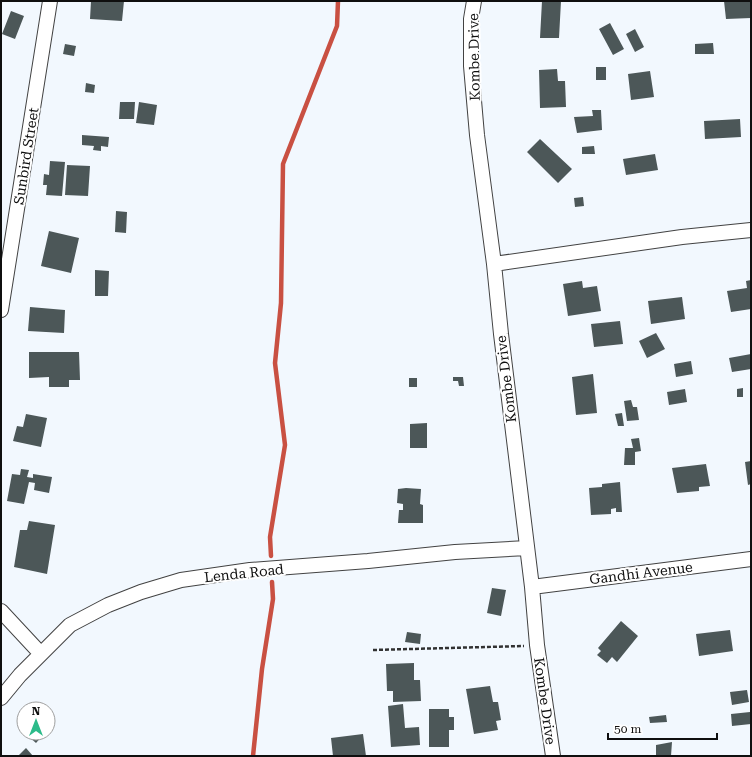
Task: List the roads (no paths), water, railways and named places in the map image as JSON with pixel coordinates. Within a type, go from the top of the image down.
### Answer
[{"type":"street","name":"Sunbird Street","points":[[1,310],[50,1]]},
{"type":"street","name":"Kombe Drive","points":[[474,1],[471,66],[477,135],[494,264],[501,334],[532,587],[537,645],[553,756]]},
{"type":"street","points":[[494,264],[682,237],[751,230]]},
{"type":"street","name":"Lenda Road","points":[[1,698],[20,674],[70,625],[108,605],[141,592],[181,580],[250,570],[368,562],[455,552],[527,548]]},
{"type":"street","name":"Gandhi Avenue","points":[[532,587],[751,558]]},
{"type":"street","points":[[1,611],[40,654]]},
{"type":"waterway","points":[[271,556],[270,537],[285,445],[275,363],[281,303],[283,164],[337,26],[338,1]]},
{"type":"waterway","points":[[253,756],[262,669],[273,599],[272,582]]}]
